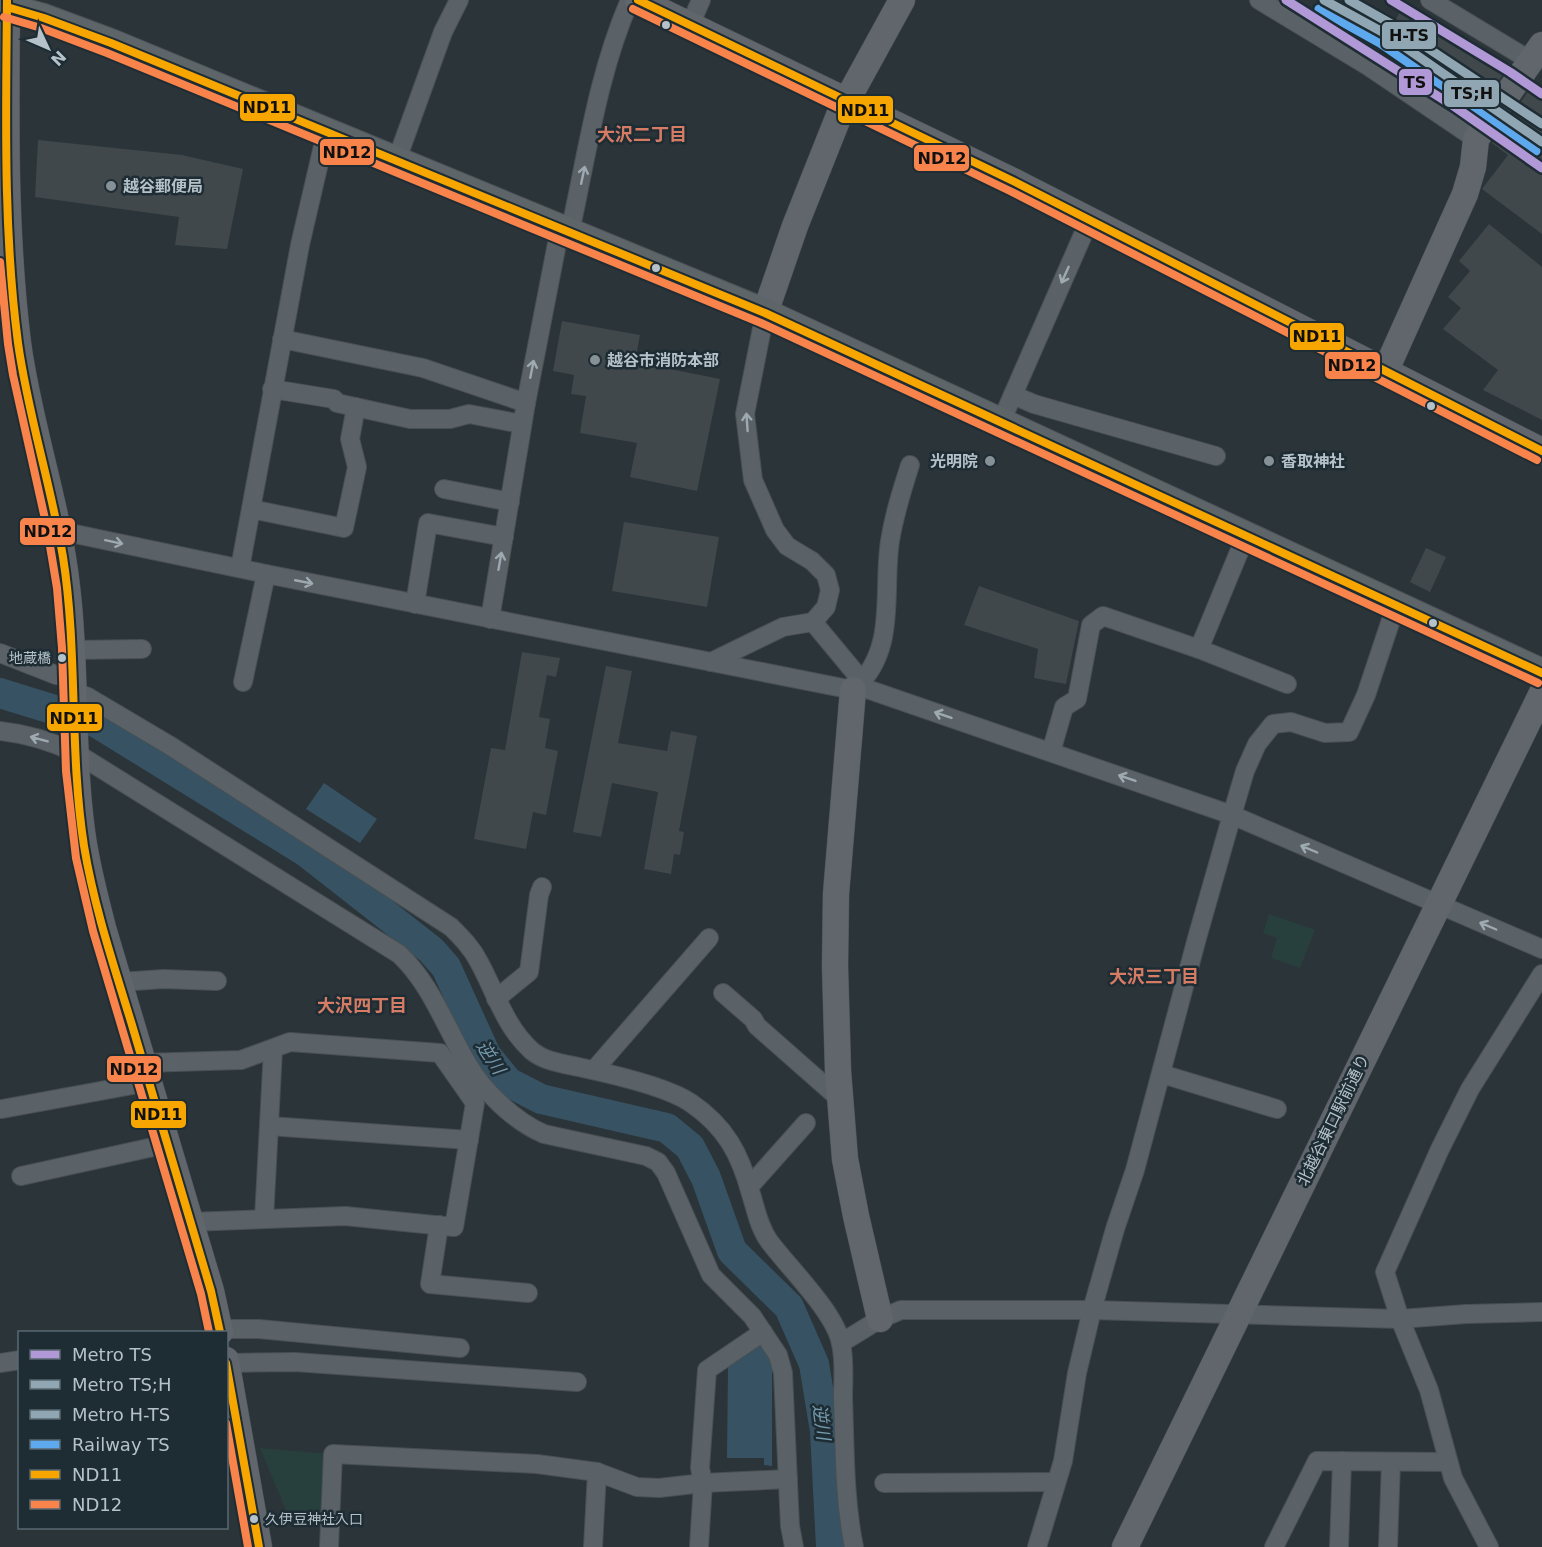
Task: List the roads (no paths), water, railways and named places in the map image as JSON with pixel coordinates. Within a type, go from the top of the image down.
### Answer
[{"type":"main road","points":[[5,4],[111,43],[765,313],[1542,673]]},
{"type":"street","points":[[396,162],[443,32],[459,0]]},
{"type":"street","points":[[490,619],[526,403],[565,230],[613,42],[630,0]]},
{"type":"street","points":[[638,0],[1015,182],[1542,451]]},
{"type":"street","points":[[690,25],[702,0]]},
{"type":"street","points":[[711,662],[783,627],[813,622],[826,608],[830,590],[826,575],[812,561],[787,546],[775,530],[753,480],[745,414],[765,313],[795,226],[846,100],[902,0]]},
{"type":"street","points":[[1258,0],[1368,66],[1476,139]]},
{"type":"street","points":[[1385,372],[1465,194],[1473,167],[1476,139],[1537,53],[1430,0]]},
{"type":"street","points":[[5,4],[9,246],[14,303],[24,382],[66,574],[73,650],[76,747],[82,831],[103,928],[211,1291],[220,1331],[259,1329],[460,1348]]},
{"type":"street","points":[[240,568],[300,245],[326,133]]},
{"type":"street","points":[[1001,422],[1089,221]]},
{"type":"street","points":[[282,339],[423,368],[526,403]]},
{"type":"street","points":[[272,389],[334,399],[337,403],[410,419],[450,419],[469,414],[522,424]]},
{"type":"street","points":[[1013,395],[1034,404],[1216,456]]},
{"type":"street","points":[[251,509],[344,528],[357,467],[350,439],[356,407]]},
{"type":"street","points":[[880,1319],[845,1159],[835,966],[836,894],[858,686],[882,649],[887,618],[890,542],[910,465]]},
{"type":"street","points":[[444,489],[510,501]]},
{"type":"street","points":[[415,604],[428,523],[504,537]]},
{"type":"street","points":[[56,530],[711,662],[858,686],[1232,815],[1542,949]]},
{"type":"street","points":[[1198,649],[1246,535]]},
{"type":"street","points":[[243,682],[266,574]]},
{"type":"street","points":[[1037,1547],[1063,1461],[1077,1373],[1092,1310],[1115,1229],[1136,1170],[1195,945],[1245,771],[1257,744],[1273,724],[1291,722],[1325,733],[1349,732],[1366,695],[1396,605]]},
{"type":"street","points":[[1051,752],[1064,707],[1077,699],[1091,625],[1103,616],[1198,649],[1287,684]]},
{"type":"street","points":[[813,622],[858,686]]},
{"type":"street","points":[[73,650],[142,649]]},
{"type":"street","points":[[0,653],[56,675],[451,927],[467,943],[479,961],[508,1022],[534,1053],[551,1061],[669,1092],[688,1101],[718,1125],[730,1140],[744,1167],[760,1225],[768,1240],[816,1299],[833,1325],[841,1343],[846,1478],[850,1529],[854,1547]]},
{"type":"street","name":"北越谷東口駅前通り","points":[[1125,1547],[1542,693]]},
{"type":"street","points":[[0,731],[76,747],[399,954],[423,981],[468,1066],[488,1091],[512,1114],[544,1134],[646,1156],[658,1162],[666,1173],[711,1275],[752,1316],[778,1355],[783,1372],[790,1526],[794,1547]]},
{"type":"street","points":[[496,999],[529,972],[542,887]]},
{"type":"street","points":[[594,1071],[709,938]]},
{"type":"street","points":[[1489,1547],[1453,1478],[1429,1390],[1400,1319],[1385,1272],[1470,1089],[1542,974]]},
{"type":"street","points":[[120,982],[163,979],[217,981]]},
{"type":"street","points":[[723,993],[841,1100]]},
{"type":"street","points":[[2,1109],[146,1073],[241,1060],[290,1042],[440,1053],[476,1103],[454,1227],[345,1216],[190,1222]]},
{"type":"street","points":[[264,1219],[273,1049]]},
{"type":"street","points":[[1162,1074],[1277,1109]]},
{"type":"street","points":[[749,1187],[806,1124]]},
{"type":"street","points":[[269,1126],[469,1140]]},
{"type":"street","points":[[21,1176],[167,1144]]},
{"type":"street","points":[[439,1225],[430,1284],[528,1293]]},
{"type":"street","points":[[841,1343],[880,1319],[901,1310],[1092,1310],[1400,1319],[1542,1312]]},
{"type":"street","points":[[699,1547],[703,1483],[700,1468],[707,1370],[763,1332]]},
{"type":"street","points":[[0,1363],[18,1360]]},
{"type":"street","points":[[228,1366],[295,1362],[577,1382]]},
{"type":"street","points":[[228,1372],[259,1547]]},
{"type":"street","points":[[329,1547],[333,1454],[537,1464],[597,1472],[637,1487],[659,1488],[703,1483],[788,1479]]},
{"type":"street","points":[[1274,1547],[1317,1461],[1448,1462]]},
{"type":"street","points":[[1339,1547],[1342,1461]]},
{"type":"street","points":[[1388,1547],[1391,1462]]},
{"type":"street","points":[[593,1547],[597,1472]]},
{"type":"street","points":[[884,1483],[1056,1482]]},
{"type":"water","points":[[324,783],[377,819],[360,843],[306,809]]},
{"type":"water","points":[[761,1344],[765,1347],[772,1366],[772,1466],[764,1465],[764,1458],[727,1458],[728,1365]]},
{"type":"waterway","name":"逆川","points":[[0,693],[97,723],[306,852],[431,950],[446,967],[486,1055],[508,1082],[541,1099],[667,1128],[690,1147],[706,1178],[732,1251],[789,1307],[814,1364],[825,1431],[831,1547]]},
{"type":"metro line","name":"TS","points":[[1286,0],[1455,107],[1542,168]]},
{"type":"metro line","name":"TS;H","points":[[1324,0],[1386,34],[1542,142]]},
{"type":"metro line","name":"H-TS","points":[[1349,0],[1393,25],[1542,124]]},
{"type":"metro line","name":"TS","points":[[1391,0],[1542,94]]},
{"type":"rail line","name":"TS","points":[[1319,9],[1380,43],[1536,151]]},
{"type":"place","name":"越谷郵便局","points":[[111,186]]},
{"type":"place","name":"越谷市消防本部","points":[[595,360]]},
{"type":"place","name":"光明院","points":[[990,461]]},
{"type":"place","name":"香取神社","points":[[1269,461]]},
{"type":"place","name":"地蔵橋","points":[[62,658]]},
{"type":"place","name":"久伊豆神社入口","points":[[254,1519]]},
{"type":"district","name":"大沢二丁目","points":[[642,134]]},
{"type":"district","name":"大沢三丁目","points":[[1154,976]]},
{"type":"district","name":"大沢四丁目","points":[[362,1005]]}]
